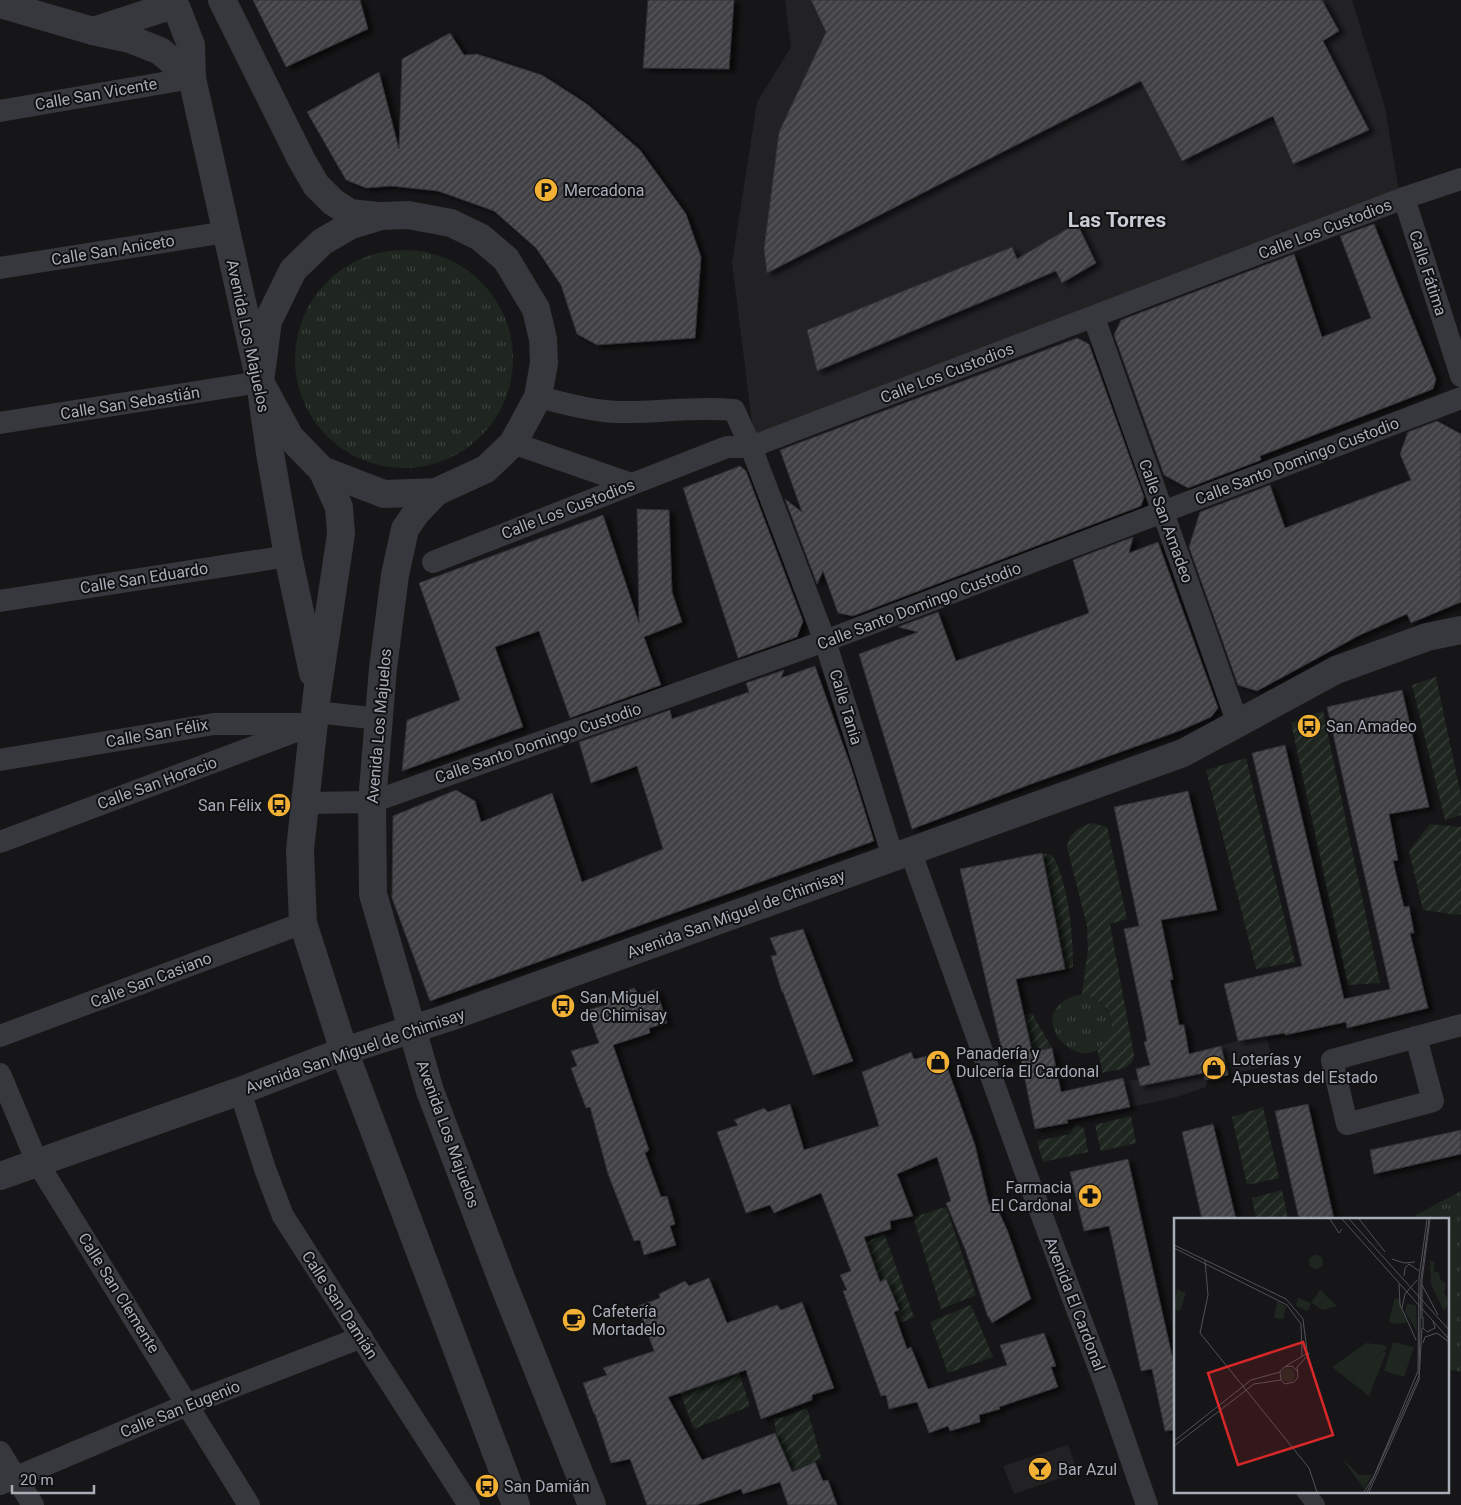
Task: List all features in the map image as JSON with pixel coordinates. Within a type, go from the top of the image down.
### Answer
[{"type":"street","points":[[222,0],[301,159],[316,185],[333,202],[350,213],[381,216],[408,214],[451,223],[480,237],[506,259],[536,309],[543,339],[544,363],[538,397],[513,443],[486,469],[436,492],[384,494],[322,470],[290,437],[260,382],[268,321],[293,270],[322,242],[351,225],[381,216]]},
{"type":"street","points":[[0,4],[93,32],[130,39],[160,51],[192,78]]},
{"type":"street","points":[[93,32],[175,4]]},
{"type":"street","name":"Avenida Los Majuelos","points":[[175,4],[190,45],[192,78],[260,382],[270,453],[316,710]]},
{"type":"street","name":"Calle San Vicente","points":[[0,110],[192,78]]},
{"type":"street","name":"Calle Los Custodios","points":[[433,562],[727,446],[751,447],[1094,318],[1404,198],[1461,179]]},
{"type":"street","name":"Calle Fátima","points":[[1404,198],[1461,376]]},
{"type":"street","name":"Calle San Aniceto","points":[[0,268],[226,232]]},
{"type":"street","name":"Calle San Amadeo","points":[[1094,318],[1238,724]]},
{"type":"street","name":"Calle San Sebastián","points":[[0,424],[260,382]]},
{"type":"street","name":"Calle Tania","points":[[538,397],[578,407],[612,411],[712,408],[734,410],[751,447],[825,642],[901,854]]},
{"type":"street","name":"Calle Santo Domingo Custodio","points":[[305,803],[372,802],[825,642],[1461,398]]},
{"type":"street","points":[[513,443],[632,484]]},
{"type":"street","name":"Avenida Los Majuelos","points":[[322,470],[339,507],[341,534],[316,710],[300,850],[303,923],[344,1051],[516,1505]]},
{"type":"street","name":"Avenida Los Majuelos","points":[[436,492],[416,513],[405,529],[395,576],[383,668],[372,802],[373,894],[430,1091],[503,1282],[592,1505]]},
{"type":"street","name":"Calle San Eduardo","points":[[0,601],[288,556]]},
{"type":"street","name":"Avenida San Miguel de Chimisay","points":[[0,1176],[240,1091],[344,1051],[456,1015],[1183,753],[1336,670],[1427,637],[1461,630]]},
{"type":"street","name":"Calle San Félix","points":[[0,760],[214,724],[316,710],[379,719]]},
{"type":"street","name":"Calle San Horacio","points":[[0,842],[316,710]]},
{"type":"street","name":"Avenida El Cardonal","points":[[901,854],[1024,1168],[1105,1384],[1147,1505]]},
{"type":"street","name":"Calle San Casiano","points":[[0,1036],[303,923]]},
{"type":"street","points":[[1416,1037],[1433,1101],[1347,1124],[1332,1060],[1416,1037],[1461,1025]]},
{"type":"street","name":"Calle San Clemente","points":[[0,1074],[37,1162],[189,1404],[249,1505]]},
{"type":"street","name":"Calle San Damián","points":[[240,1091],[265,1169],[283,1216],[469,1505]]},
{"type":"street","name":"Calle San Eugenio","points":[[8,1481],[189,1404],[362,1337]]},
{"type":"street","points":[[0,1452],[8,1481],[33,1505]]},
{"type":"street","points":[[1306,1492],[1316,1505]]},
{"type":"shaded area","points":[[785,0],[1352,0],[1385,107],[1399,192],[754,439],[732,263],[757,102],[791,47]]},
{"type":"shaded area","points":[[1266,1036],[1274,1064],[1206,1080],[1206,1087],[1177,1097],[1113,1111],[1108,1083],[1156,1077],[1198,1052],[1238,1041]]},
{"type":"shaded area","points":[[1068,1445],[1078,1472],[1014,1494],[1003,1466]]},
{"type":"green space","points":[[393,250],[415,250],[436,254],[456,263],[473,274],[489,290],[500,307],[509,327],[513,359],[509,391],[505,401],[495,420],[473,444],[456,455],[436,464],[415,468],[393,468],[372,464],[352,455],[335,444],[319,428],[308,411],[299,391],[295,370],[295,348],[299,327],[308,307],[319,290],[335,274],[352,263],[372,254]]},
{"type":"green space","points":[[1436,677],[1461,796],[1461,815],[1445,820],[1412,685]]},
{"type":"green space","points":[[1323,711],[1380,983],[1348,985],[1291,723]]},
{"type":"green space","points":[[1246,758],[1295,962],[1256,969],[1206,770]]},
{"type":"green space","points":[[1091,823],[1107,827],[1127,919],[1110,924],[1134,1055],[1133,1060],[1127,1066],[1103,1073],[1097,1049],[1110,1033],[1112,1025],[1107,1009],[1092,998],[1082,994],[1088,949],[1087,926],[1067,847],[1070,838],[1075,832]]},
{"type":"green space","points":[[1430,824],[1461,827],[1461,914],[1423,910],[1409,851]]},
{"type":"green space","points":[[1042,853],[1052,855],[1058,866],[1066,894],[1071,925],[1073,968],[1065,969]]},
{"type":"green space","points":[[1082,994],[1102,1005],[1111,1018],[1112,1025],[1107,1040],[1095,1051],[1082,1053],[1069,1048],[1059,1038],[1053,1026],[1054,1013],[1063,1002]]},
{"type":"green space","points":[[1033,1013],[1052,1048],[1032,1052],[1024,1015]]},
{"type":"green space","points":[[1263,1107],[1279,1178],[1247,1185],[1232,1117]]},
{"type":"green space","points":[[1131,1116],[1136,1143],[1101,1151],[1095,1125]]},
{"type":"green space","points":[[1078,1125],[1084,1129],[1088,1152],[1043,1162],[1037,1141],[1070,1134],[1073,1128]]},
{"type":"green space","points":[[1282,1190],[1288,1218],[1256,1218],[1252,1198]]},
{"type":"green space","points":[[1461,1191],[1461,1372],[1448,1369],[1448,1218],[1414,1218],[1416,1215]]},
{"type":"green space","points":[[946,1207],[976,1295],[941,1309],[913,1217]]},
{"type":"green space","points":[[884,1233],[914,1317],[898,1324],[894,1312],[899,1309],[886,1279],[880,1282],[864,1244]]},
{"type":"green space","points":[[971,1305],[993,1357],[948,1373],[930,1322]]},
{"type":"green space","points":[[737,1367],[750,1406],[694,1429],[678,1388],[694,1387],[709,1383]]},
{"type":"green space","points":[[807,1408],[821,1458],[792,1472],[777,1439],[774,1418],[784,1417]]},
{"type":"building","points":[[253,0],[360,0],[368,29],[286,67]]},
{"type":"building","points":[[648,0],[734,0],[729,69],[643,68]]},
{"type":"building","points":[[811,0],[1322,0],[1339,31],[1323,41],[1369,130],[1293,164],[1273,116],[1182,161],[1141,81],[767,273],[764,249],[779,132],[826,32]]},
{"type":"building","name":"Mercadona","points":[[450,33],[464,55],[477,54],[542,75],[587,104],[640,150],[686,214],[701,257],[695,338],[597,345],[577,334],[561,285],[536,248],[494,211],[438,191],[391,186],[366,188],[346,180],[307,112],[379,72],[399,149],[402,59]]},
{"type":"building","points":[[1077,223],[1096,263],[1062,283],[1056,271],[817,371],[807,330],[1012,247],[1017,259]]},
{"type":"building","points":[[1374,224],[1436,379],[1433,389],[1260,456],[1261,460],[1188,488],[1164,475],[1114,335],[1121,320],[1294,254],[1322,337],[1371,318],[1340,236]]},
{"type":"building","points":[[1077,338],[1089,344],[1144,497],[1141,506],[853,616],[838,613],[823,571],[817,584],[785,499],[802,512],[780,450]]},
{"type":"building","points":[[1437,421],[1461,434],[1461,602],[1411,623],[1407,614],[1360,635],[1257,691],[1238,685],[1189,547],[1200,512],[1270,485],[1285,528],[1411,480],[1400,454],[1408,432]]},
{"type":"building","points":[[740,466],[746,471],[803,621],[797,637],[738,658],[683,488]]},
{"type":"building","points":[[637,509],[669,510],[672,592],[682,622],[644,637],[661,685],[570,718],[539,631],[495,647],[523,727],[402,771],[407,720],[460,700],[419,583],[603,515],[639,623]]},
{"type":"building","points":[[1133,537],[1129,553],[1158,542],[1218,708],[1211,717],[1179,731],[912,829],[859,654],[918,632],[898,627],[938,612],[956,661],[1089,613],[1073,560]]},
{"type":"building","points":[[815,666],[851,767],[874,841],[430,1001],[392,898],[393,816],[456,790],[475,801],[481,822],[552,793],[582,882],[663,849],[637,766],[591,783],[579,742],[670,710],[672,719],[749,692],[746,683],[784,670],[781,678]]},
{"type":"building","points":[[1402,690],[1429,807],[1389,814],[1398,860],[1393,861],[1404,907],[1409,906],[1414,933],[1410,933],[1428,1008],[1347,1028],[1346,1022],[1285,1035],[1285,1033],[1238,1041],[1224,984],[1302,966],[1252,753],[1285,745],[1344,999],[1390,989],[1327,707]]},
{"type":"building","points":[[1188,791],[1217,910],[1161,920],[1173,979],[1170,980],[1179,1025],[1184,1025],[1189,1054],[1221,1046],[1228,1075],[1205,1080],[1204,1073],[1140,1086],[1136,1069],[1150,1065],[1144,1042],[1147,1041],[1124,929],[1139,926],[1114,807]]},
{"type":"building","points":[[1042,853],[1065,969],[1016,979],[1032,1052],[1052,1048],[1061,1092],[1123,1078],[1130,1107],[1067,1120],[1068,1123],[1035,1129],[1020,1055],[1004,1059],[960,869]]},
{"type":"building","points":[[803,929],[853,1061],[813,1075],[782,992],[771,956],[777,955],[770,938]]},
{"type":"building","points":[[634,988],[639,995],[656,989],[667,1023],[649,1028],[650,1033],[613,1045],[649,1150],[645,1153],[661,1197],[667,1196],[675,1224],[670,1226],[676,1245],[644,1255],[640,1240],[634,1241],[608,1174],[590,1107],[586,1108],[571,1068],[577,1066],[571,1051],[599,1043],[587,1010],[607,1005],[606,999]]},
{"type":"building","points":[[911,1052],[914,1059],[942,1053],[975,1145],[989,1205],[995,1203],[1008,1232],[1031,1299],[992,1323],[988,1317],[965,1249],[946,1203],[951,1201],[937,1157],[897,1174],[913,1216],[890,1221],[891,1229],[864,1237],[880,1282],[886,1279],[899,1310],[894,1312],[907,1349],[911,1347],[928,1389],[1007,1365],[1000,1345],[1044,1333],[1056,1366],[1051,1367],[1058,1387],[979,1415],[980,1422],[950,1431],[948,1426],[929,1433],[917,1402],[889,1409],[886,1395],[881,1396],[843,1291],[847,1290],[840,1275],[851,1271],[821,1193],[774,1213],[770,1205],[746,1213],[717,1132],[738,1125],[734,1120],[764,1108],[768,1112],[790,1104],[804,1150],[879,1126],[862,1072]]},
{"type":"building","points":[[1308,1104],[1334,1218],[1299,1218],[1275,1111]]},
{"type":"building","points":[[1213,1124],[1236,1218],[1202,1218],[1182,1132]]},
{"type":"building","points":[[1461,1130],[1461,1154],[1374,1174],[1370,1150]]},
{"type":"building","points":[[1128,1159],[1174,1365],[1174,1430],[1165,1431],[1152,1369],[1141,1371],[1109,1226],[1084,1231],[1070,1172]]},
{"type":"building","points":[[709,1278],[727,1323],[777,1305],[781,1310],[802,1302],[834,1388],[812,1395],[812,1400],[761,1419],[746,1370],[668,1397],[702,1460],[775,1433],[792,1472],[815,1462],[823,1481],[828,1480],[837,1505],[788,1505],[780,1482],[743,1494],[741,1489],[696,1505],[647,1505],[630,1459],[611,1463],[583,1383],[607,1375],[603,1368],[654,1351],[638,1306],[660,1298],[659,1294],[685,1281],[689,1286]]},
{"type":"place","name":"Mercadona","points":[[546,190]]},
{"type":"place","name":"San Amadeo","points":[[1309,726]]},
{"type":"place","name":"San Félix","points":[[279,805]]},
{"type":"place","name":"San Miguel de Chimisay","points":[[563,1006]]},
{"type":"place","name":"Panadería y Dulcería El Cardonal","points":[[938,1062]]},
{"type":"place","name":"Loterías y Apuestas del Estado","points":[[1214,1068]]},
{"type":"place","name":"Farmacia El Cardonal","points":[[1090,1196]]},
{"type":"place","name":"Cafetería Mortadelo","points":[[574,1320]]},
{"type":"place","name":"Bar Azul","points":[[1040,1469]]},
{"type":"place","name":"San Damián","points":[[487,1486]]},
{"type":"district","name":"Las Torres","points":[[1117,220]]}]
